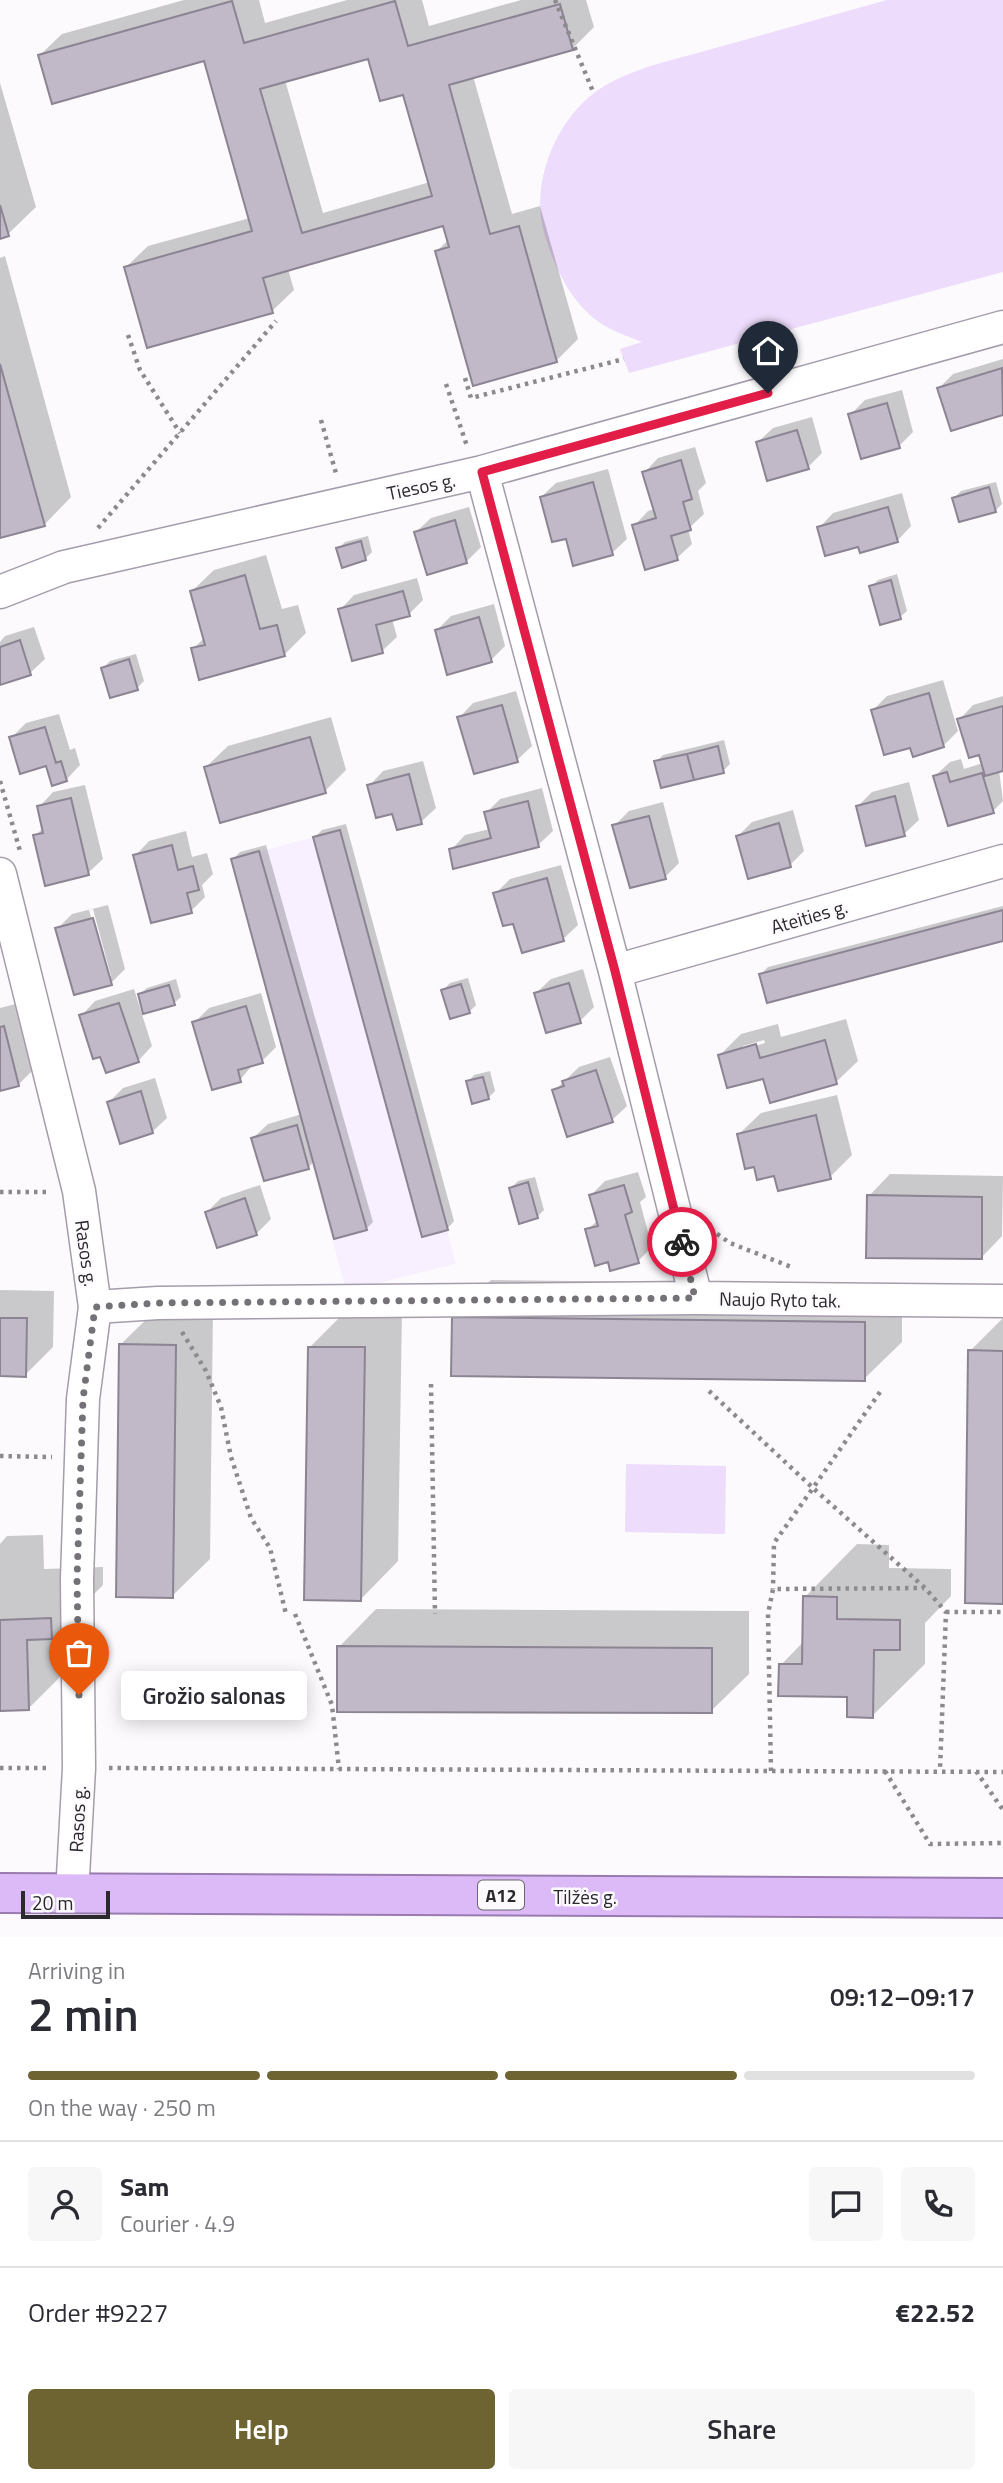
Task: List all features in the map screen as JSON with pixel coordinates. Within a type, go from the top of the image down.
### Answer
[{"type":"highway","name":"Tilžės g.","points":[[0,1893],[1003,1898]]},
{"type":"street","name":"Tiesos g.","points":[[0,592],[64,567],[479,473],[1003,327]]},
{"type":"street","points":[[479,473],[615,971],[695,1298]]},
{"type":"street","name":"Ateities g.","points":[[615,971],[1003,861]]},
{"type":"street","name":"Rasos g.","points":[[0,874],[79,1191],[95,1307],[83,1399],[77,1579],[79,1768],[72,1894]]},
{"type":"street","name":"Naujo Ryto tak.","points":[[95,1307],[158,1303],[695,1298],[1003,1301]]},
{"type":"path","points":[[555,0],[594,94]]},
{"type":"path","points":[[64,567],[276,321]]},
{"type":"path","points":[[128,335],[139,370],[180,433]]},
{"type":"path","points":[[466,378],[471,398],[624,359]]},
{"type":"path","points":[[446,384],[479,473]]},
{"type":"path","points":[[321,420],[344,503]]},
{"type":"path","points":[[0,1192],[79,1191]]},
{"type":"path","points":[[673,1206],[730,1242],[803,1272]]},
{"type":"path","points":[[158,1303],[174,1319],[206,1371],[221,1407],[231,1458],[251,1518],[270,1548],[286,1614]]},
{"type":"path","points":[[431,1384],[435,1614]]},
{"type":"path","points":[[709,1391],[925,1588],[946,1612],[940,1770]]},
{"type":"path","points":[[771,1771],[768,1614],[774,1589],[774,1543],[880,1392]]},
{"type":"path","points":[[0,1456],[81,1457]]},
{"type":"path","points":[[774,1589],[925,1588]]},
{"type":"path","points":[[946,1612],[1003,1612]]},
{"type":"path","points":[[295,1614],[332,1705],[339,1769]]},
{"type":"path","points":[[0,1768],[1003,1772]]},
{"type":"path","points":[[884,1770],[930,1844],[1003,1843]]},
{"type":"path","points":[[976,1771],[1003,1810]]},
{"type":"shaded area","points":[[887,0],[1003,0],[1003,272],[629,373],[620,349],[642,342],[607,327],[584,309],[559,273],[544,232],[540,212],[545,170],[552,149],[574,112],[606,85],[644,68]]},
{"type":"shaded area","points":[[340,830],[456,1264],[346,1291],[231,859]]},
{"type":"shaded area","points":[[626,1464],[726,1466],[725,1534],[625,1532]]},
{"type":"building","points":[[232,1],[244,43],[395,1],[408,46],[560,4],[573,50],[449,85],[490,234],[519,226],[557,362],[473,386],[435,251],[449,247],[443,226],[263,278],[273,313],[147,348],[124,267],[252,231],[204,61],[52,104],[38,55]],"holes":[[[368,59],[380,101],[403,95],[432,196],[302,233],[260,89]]]},
{"type":"building","points":[[0,205],[9,236],[0,239]]},
{"type":"building","points":[[0,364],[45,526],[0,538]]},
{"type":"building","points":[[1002,368],[1003,415],[951,431],[937,388]]},
{"type":"building","points":[[887,403],[900,448],[861,459],[848,414]]},
{"type":"building","points":[[797,430],[809,469],[767,481],[756,442]]},
{"type":"building","points":[[681,460],[692,499],[683,502],[691,530],[671,536],[678,560],[645,570],[632,525],[656,518],[642,472]]},
{"type":"building","points":[[593,482],[613,555],[573,566],[566,539],[552,542],[540,497]]},
{"type":"building","points":[[989,487],[996,512],[959,522],[952,498]]},
{"type":"building","points":[[888,507],[898,542],[860,553],[858,547],[825,556],[817,527]]},
{"type":"building","points":[[455,520],[467,563],[427,575],[414,532]]},
{"type":"building","points":[[361,541],[366,560],[342,568],[336,548]]},
{"type":"building","points":[[245,575],[260,629],[277,625],[285,656],[199,680],[191,648],[205,645],[190,591]]},
{"type":"building","points":[[891,580],[901,619],[880,625],[869,586]]},
{"type":"building","points":[[403,591],[410,616],[376,625],[383,653],[352,661],[338,609]]},
{"type":"building","points":[[479,617],[492,662],[447,675],[435,630]]},
{"type":"building","points":[[20,640],[31,675],[0,685],[0,647]]},
{"type":"building","points":[[129,659],[138,690],[110,698],[101,668]]},
{"type":"building","points":[[929,693],[944,747],[913,757],[910,748],[884,755],[871,710]]},
{"type":"building","points":[[502,705],[518,762],[474,774],[457,717]]},
{"type":"building","points":[[1003,706],[1003,771],[985,776],[979,755],[969,758],[957,719]]},
{"type":"building","points":[[45,727],[56,763],[61,761],[67,781],[52,786],[46,766],[20,774],[9,737]]},
{"type":"building","points":[[310,737],[326,793],[220,823],[204,767]]},
{"type":"building","points":[[718,746],[724,773],[694,780],[687,754]]},
{"type":"building","points":[[687,754],[694,780],[661,788],[654,761]]},
{"type":"building","points":[[947,772],[950,782],[982,773],[994,813],[948,826],[933,776]]},
{"type":"building","points":[[409,774],[422,824],[397,830],[392,814],[376,818],[367,785]]},
{"type":"building","points":[[895,796],[905,836],[866,846],[856,806]]},
{"type":"building","points":[[71,798],[89,875],[45,886],[33,835],[43,833],[37,806]]},
{"type":"building","points":[[528,801],[539,847],[453,869],[449,849],[491,838],[484,812]]},
{"type":"building","points":[[649,816],[666,879],[630,888],[612,825]]},
{"type":"building","points":[[779,823],[791,867],[748,879],[736,836]]},
{"type":"building","points":[[340,830],[448,1230],[422,1237],[313,837]]},
{"type":"building","points":[[172,845],[178,870],[193,866],[199,890],[187,893],[192,913],[151,923],[133,855]]},
{"type":"building","points":[[259,851],[367,1230],[334,1239],[231,859]]},
{"type":"building","points":[[547,878],[564,941],[522,953],[513,924],[503,926],[493,893]]},
{"type":"building","points":[[1003,910],[1003,941],[767,1003],[759,974]]},
{"type":"building","points":[[93,918],[112,985],[74,995],[55,928]]},
{"type":"building","points":[[569,983],[581,1023],[546,1033],[534,993]]},
{"type":"building","points":[[461,984],[470,1013],[450,1019],[441,990]]},
{"type":"building","points":[[169,985],[175,1005],[143,1014],[138,994]]},
{"type":"building","points":[[119,1003],[139,1062],[106,1073],[100,1057],[93,1059],[79,1015]]},
{"type":"building","points":[[246,1006],[263,1063],[238,1070],[241,1082],[212,1090],[192,1022]]},
{"type":"building","points":[[4,1026],[19,1086],[0,1091],[0,1027]]},
{"type":"building","points":[[825,1040],[837,1084],[770,1103],[763,1079],[727,1088],[718,1055],[756,1044],[760,1058]]},
{"type":"building","points":[[596,1070],[613,1122],[567,1137],[552,1090],[564,1086],[562,1081]]},
{"type":"building","points":[[483,1077],[489,1099],[472,1104],[466,1081]]},
{"type":"building","points":[[141,1091],[153,1133],[120,1144],[107,1102]]},
{"type":"building","points":[[816,1115],[831,1179],[778,1191],[774,1176],[757,1180],[754,1167],[745,1169],[737,1134]]},
{"type":"building","points":[[297,1125],[309,1169],[264,1181],[251,1138]]},
{"type":"building","points":[[528,1182],[538,1218],[519,1224],[509,1188]]},
{"type":"building","points":[[624,1185],[632,1212],[625,1215],[639,1263],[610,1271],[608,1262],[595,1266],[585,1229],[598,1226],[589,1195]]},
{"type":"building","points":[[867,1195],[982,1197],[982,1259],[866,1258]]},
{"type":"building","points":[[245,1198],[257,1235],[217,1248],[205,1212]]},
{"type":"building","points":[[452,1317],[865,1322],[865,1381],[451,1376]]},
{"type":"building","points":[[0,1318],[27,1318],[26,1377],[0,1376]]},
{"type":"building","points":[[119,1344],[176,1345],[173,1598],[116,1597]]},
{"type":"building","points":[[308,1347],[365,1347],[361,1601],[304,1600]]},
{"type":"building","points":[[968,1350],[1003,1351],[1003,1604],[965,1603]]},
{"type":"building","points":[[803,1596],[837,1597],[837,1619],[900,1620],[900,1650],[874,1650],[873,1718],[847,1717],[847,1697],[778,1696],[779,1664],[802,1664]]},
{"type":"building","points":[[51,1618],[52,1639],[27,1640],[29,1710],[0,1711],[0,1620]]},
{"type":"building","points":[[337,1646],[712,1648],[712,1713],[337,1712]]},
{"type":"way so far","points":[[79,1695],[77,1579],[83,1399],[95,1307],[158,1303],[695,1298],[682,1242]]},
{"type":"place","name":"Grožio salonas","points":[[79,1695]]},
{"type":"route","points":[[682,1242],[615,971],[482,472],[768,393]]}]
